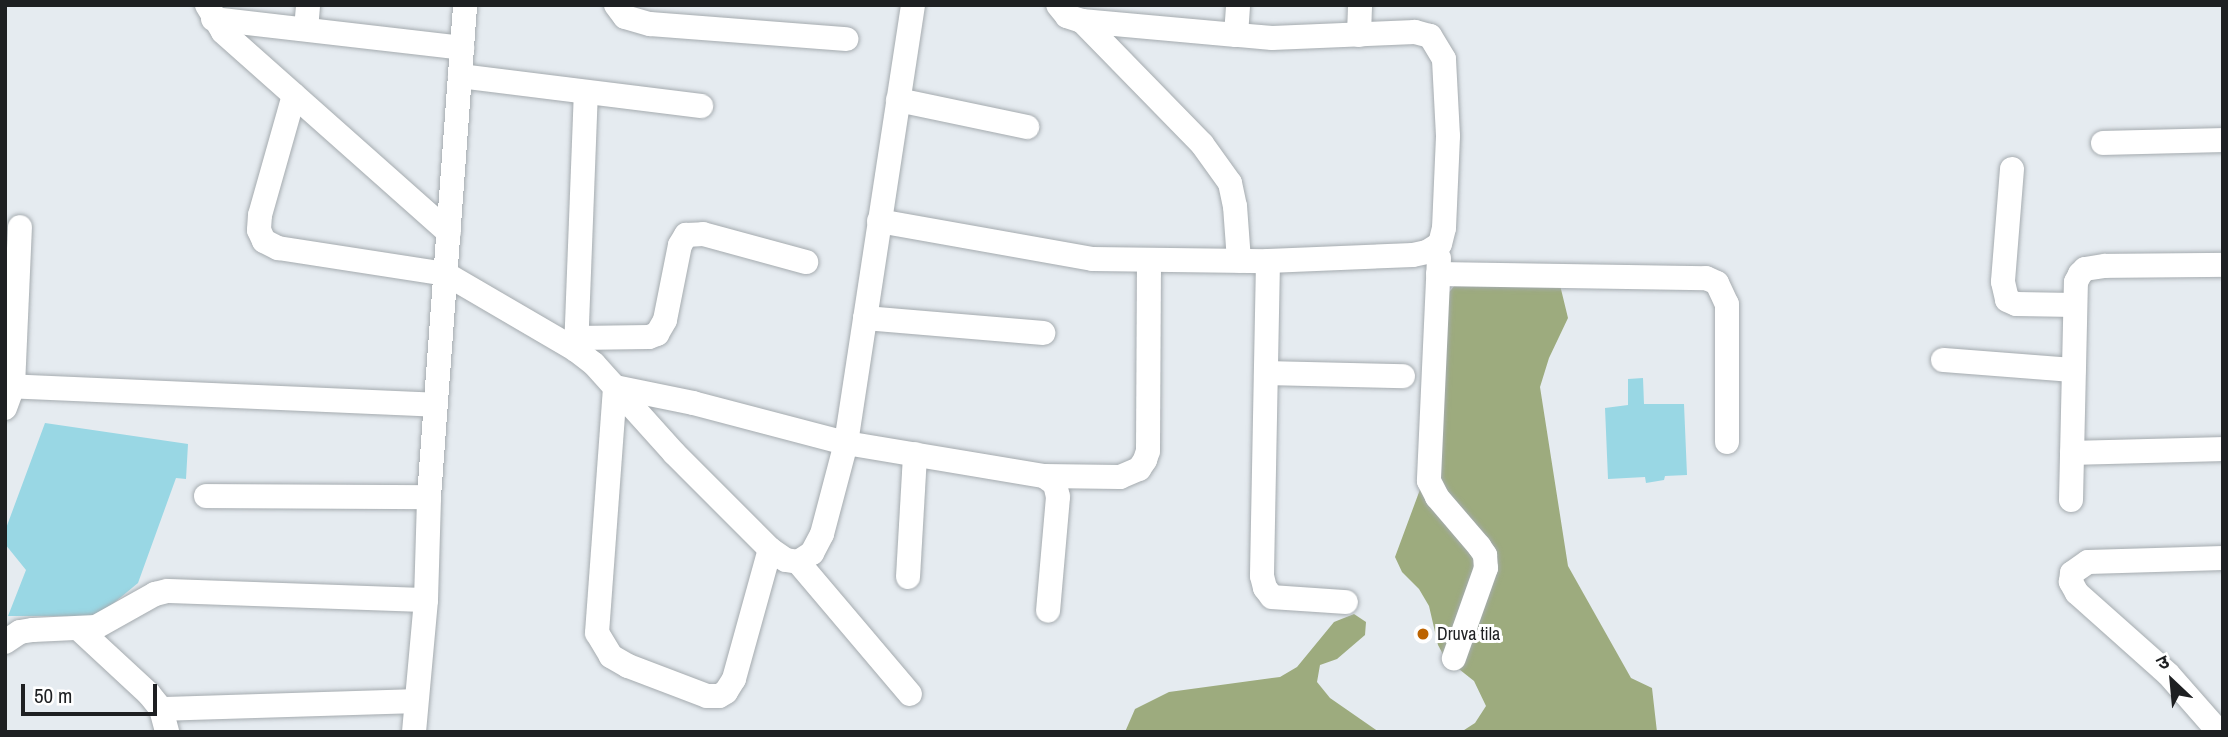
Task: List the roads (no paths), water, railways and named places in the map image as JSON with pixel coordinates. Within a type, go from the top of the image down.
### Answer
[{"type":"street","points":[[414,732],[426,600],[429,497],[465,5]]},
{"type":"street","points":[[615,5],[625,17],[650,24],[846,39]]},
{"type":"street","points":[[798,562],[812,553],[822,534],[846,443],[913,5]]},
{"type":"street","points":[[1058,5],[1067,16],[1082,21],[1236,36],[1272,38],[1415,32],[1430,36],[1444,59],[1448,136],[1444,228],[1438,274],[1429,481],[1437,497],[1485,555],[1486,568],[1454,659]]},
{"type":"street","points":[[1236,36],[1238,5]]},
{"type":"street","points":[[1359,35],[1360,5]]},
{"type":"street","points":[[210,12],[307,17],[462,48]]},
{"type":"street","points":[[210,12],[223,32],[449,233]]},
{"type":"street","points":[[1082,21],[1202,144],[1230,183],[1236,206],[1239,261]]},
{"type":"street","points":[[460,76],[701,106]]},
{"type":"street","points":[[576,344],[586,92]]},
{"type":"street","points":[[294,95],[260,215],[259,230],[264,240],[278,248],[446,274],[576,344],[667,446],[770,549],[786,560],[798,562],[910,694]]},
{"type":"street","points":[[898,100],[1027,127]]},
{"type":"street","points":[[2103,143],[2223,140]]},
{"type":"street","points":[[2012,169],[2003,282],[2007,300],[2016,304],[2075,305]]},
{"type":"street","points":[[879,221],[1093,259],[1268,261],[1413,255],[1427,252],[1440,244]]},
{"type":"street","points":[[20,227],[8,393],[436,405]]},
{"type":"street","points":[[576,344],[657,334],[665,320],[680,245],[686,236],[703,234],[806,262]]},
{"type":"street","points":[[615,387],[692,402],[846,443],[1044,476],[1120,477],[1139,470],[1149,451],[1149,261]]},
{"type":"street","points":[[1268,261],[1262,576],[1265,588],[1272,597],[1284,600],[1346,602]]},
{"type":"street","points":[[2071,500],[2076,282],[2085,269],[2105,266],[2223,265]]},
{"type":"street","points":[[1438,274],[1706,278],[1717,283],[1727,304],[1727,442]]},
{"type":"street","points":[[864,318],[1043,334]]},
{"type":"street","points":[[1943,360],[2074,370]]},
{"type":"street","points":[[1266,373],[1403,376]]},
{"type":"street","points":[[615,387],[597,633],[611,656],[628,666],[707,696],[719,696],[726,692],[734,679],[770,549]]},
{"type":"street","points":[[2072,453],[2223,449]]},
{"type":"street","points":[[908,577],[915,454]]},
{"type":"street","points":[[1044,476],[1055,484],[1058,497],[1048,611]]},
{"type":"street","points":[[206,496],[429,497]]},
{"type":"street","points":[[2219,732],[2168,674],[2077,593],[2071,582],[2072,573],[2088,562],[2223,558]]},
{"type":"street","points":[[5,642],[20,632],[96,627],[155,594],[167,591],[426,600]]},
{"type":"street","points":[[80,630],[164,720],[415,701]]},
{"type":"water","points":[[1643,378],[1644,404],[1684,404],[1687,475],[1665,476],[1664,480],[1646,483],[1645,477],[1608,479],[1605,408],[1628,405],[1628,379]]},
{"type":"water","points":[[45,423],[188,444],[186,479],[176,478],[138,583],[98,616],[8,616],[26,570],[5,544],[5,531]]},
{"type":"place","name":"Druva tila","points":[[1423,634]]}]
